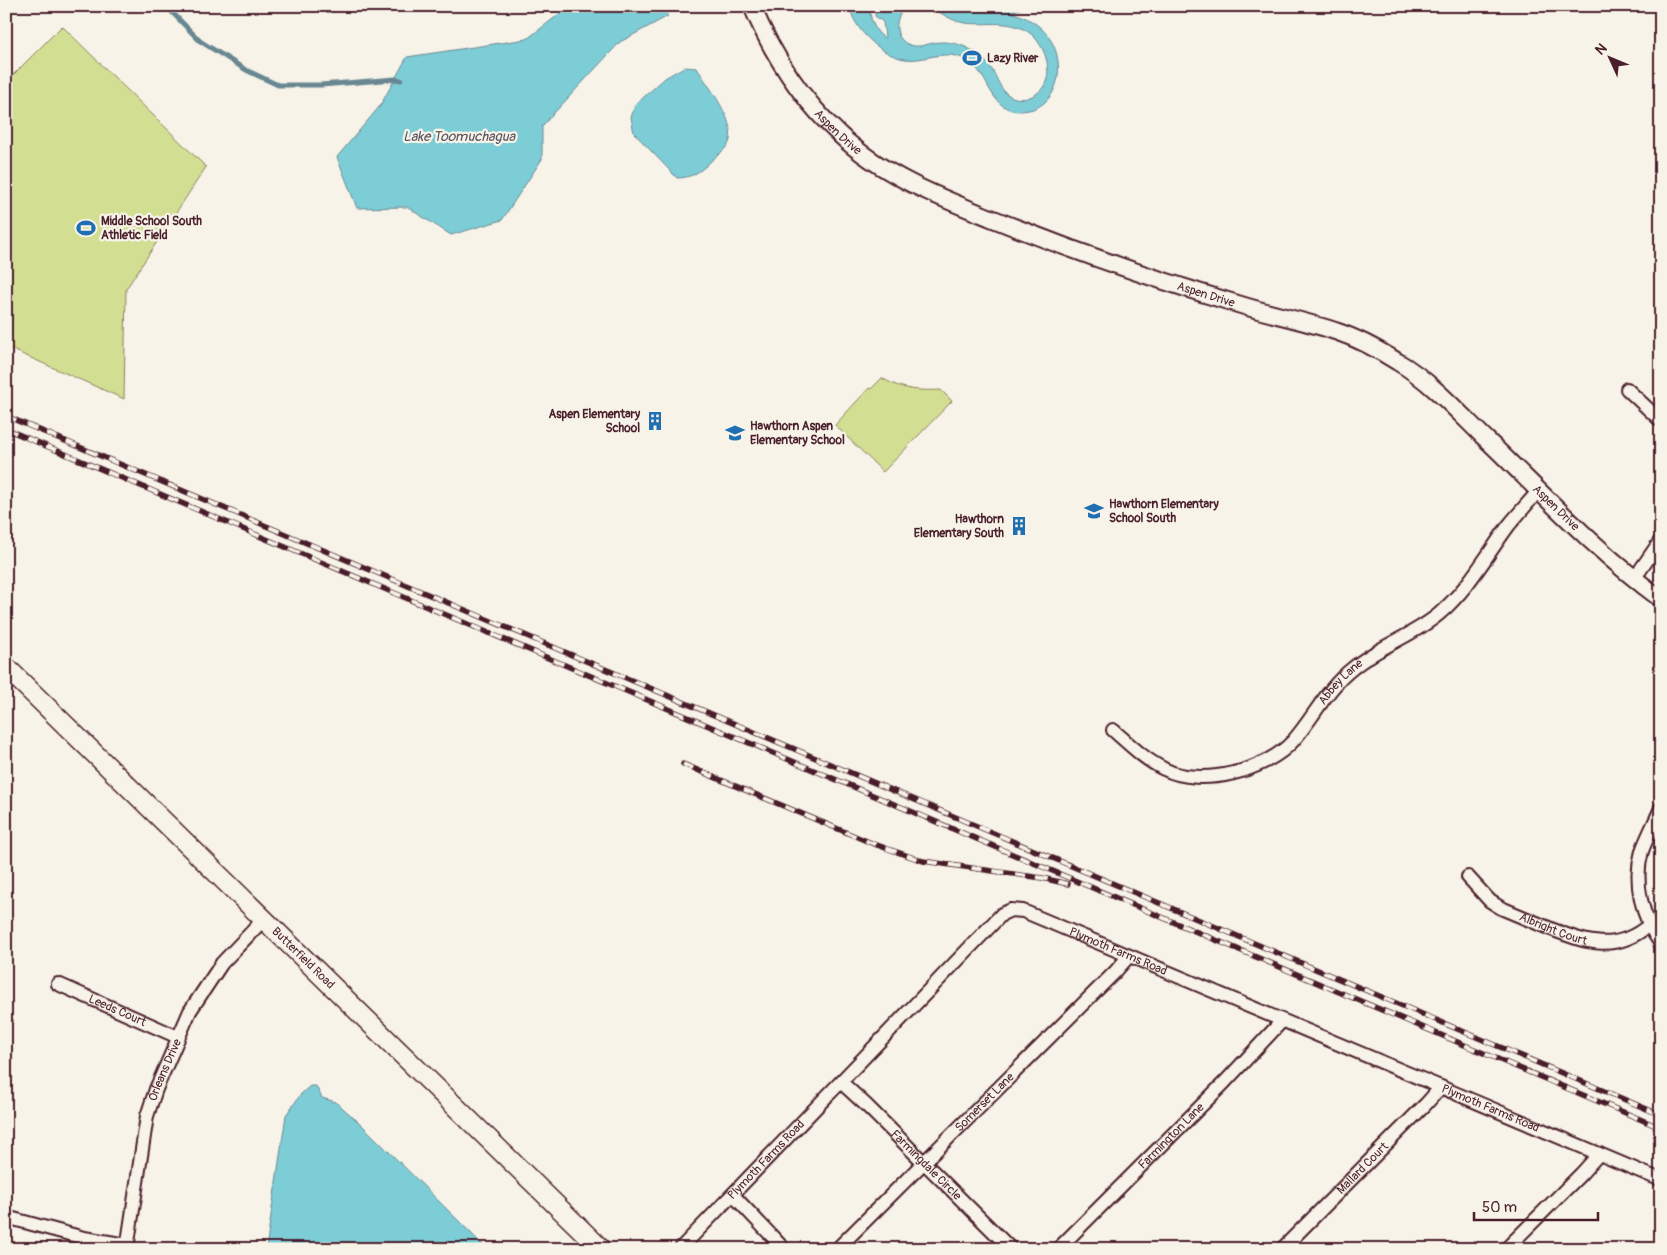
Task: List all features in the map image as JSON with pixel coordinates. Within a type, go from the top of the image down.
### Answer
[{"type":"main road","name":"Butterfield Road","points":[[6,667],[601,1249]]},
{"type":"street","name":"Aspen Drive","points":[[752,6],[765,37],[799,91],[841,136],[884,168],[940,197],[1107,263],[1240,305],[1339,332],[1363,342],[1401,364],[1437,392],[1612,561],[1661,598]]},
{"type":"street","points":[[1627,389],[1661,421]]},
{"type":"street","name":"Abbey Lane","points":[[1113,730],[1134,749],[1156,764],[1179,774],[1205,777],[1229,775],[1266,762],[1291,743],[1325,696],[1351,668],[1373,653],[1412,632],[1438,614],[1465,589],[1510,524],[1539,490]]},
{"type":"street","points":[[1634,579],[1661,540]]},
{"type":"street","points":[[1661,808],[1642,851],[1639,874],[1639,888],[1643,911],[1661,944]]},
{"type":"street","name":"Albright Court","points":[[1468,877],[1490,901],[1501,908],[1576,939],[1596,944],[1610,943],[1641,932],[1649,925]]},
{"type":"street","name":"Plymoth Farms Road","points":[[680,1249],[1002,914],[1011,910],[1023,911],[1661,1180]]},
{"type":"street","name":"Orleans Drive","points":[[128,1247],[147,1116],[156,1089],[190,1011],[222,963],[264,919]]},
{"type":"street","name":"Somerset Lane","points":[[837,1249],[1129,956]]},
{"type":"street","name":"Leeds Court","points":[[58,984],[178,1037]]},
{"type":"street","name":"Farmington Lane","points":[[1058,1249],[1224,1083],[1282,1021]]},
{"type":"street","name":"Farmingdale Circle","points":[[841,1082],[1010,1249]]},
{"type":"street","name":"Mallard Court","points":[[1282,1249],[1441,1087]]},
{"type":"street","points":[[1506,1249],[1599,1154]]},
{"type":"street","points":[[733,1195],[784,1249]]},
{"type":"street","points":[[6,1217],[84,1238],[128,1247]]},
{"type":"green space","name":"Middle School South Athletic Field","points":[[62,26],[206,167],[126,289],[124,399],[6,347],[6,82]]},
{"type":"green space","points":[[882,378],[910,389],[941,390],[952,401],[883,472],[835,425],[869,388],[871,389]]},
{"type":"water","name":"Lake Toomuchagua","points":[[572,6],[660,6],[668,16],[620,42],[542,126],[542,159],[502,220],[451,235],[407,207],[357,208],[337,157],[380,106],[407,57],[527,39]]},
{"type":"water","name":"Lazy River","points":[[850,6],[869,6],[873,24],[884,38],[883,22],[875,16],[876,6],[882,6],[884,13],[889,6],[907,6],[899,16],[897,23],[897,29],[902,40],[914,46],[943,42],[954,43],[969,49],[987,63],[1007,94],[1021,99],[1028,98],[1039,92],[1045,85],[1047,77],[1048,67],[1046,58],[1031,34],[1023,29],[1007,24],[973,24],[956,21],[931,6],[1025,6],[1014,11],[1014,13],[1041,28],[1048,36],[1058,59],[1056,83],[1052,94],[1044,103],[1034,109],[1020,111],[1010,109],[996,99],[981,74],[968,61],[951,55],[905,59],[883,50],[864,34],[853,17]]},
{"type":"water","points":[[684,67],[697,68],[721,105],[730,127],[731,137],[728,145],[704,168],[692,175],[677,178],[634,133],[631,117],[635,105],[665,78]]},
{"type":"water","points":[[310,1086],[316,1086],[322,1098],[336,1102],[362,1125],[487,1249],[266,1249],[286,1115],[301,1094]]},
{"type":"waterway","points":[[166,6],[200,41],[246,70],[278,85],[321,85],[401,80]]},
{"type":"railway","points":[[6,416],[1661,1115]]},
{"type":"railway","points":[[6,429],[1661,1128]]},
{"type":"railway","points":[[683,764],[874,844],[923,861],[1042,878],[1068,884]]},
{"type":"place","name":"Lazy River","points":[[972,58]]},
{"type":"place","name":"Middle School South Athletic Field","points":[[86,228]]},
{"type":"place","name":"Aspen Elementary School","points":[[655,421]]},
{"type":"place","name":"Hawthorn Aspen Elementary School","points":[[735,433]]},
{"type":"place","name":"Hawthorn Elementary School South","points":[[1094,511]]},
{"type":"place","name":"Hawthorn Elementary South","points":[[1019,526]]}]
